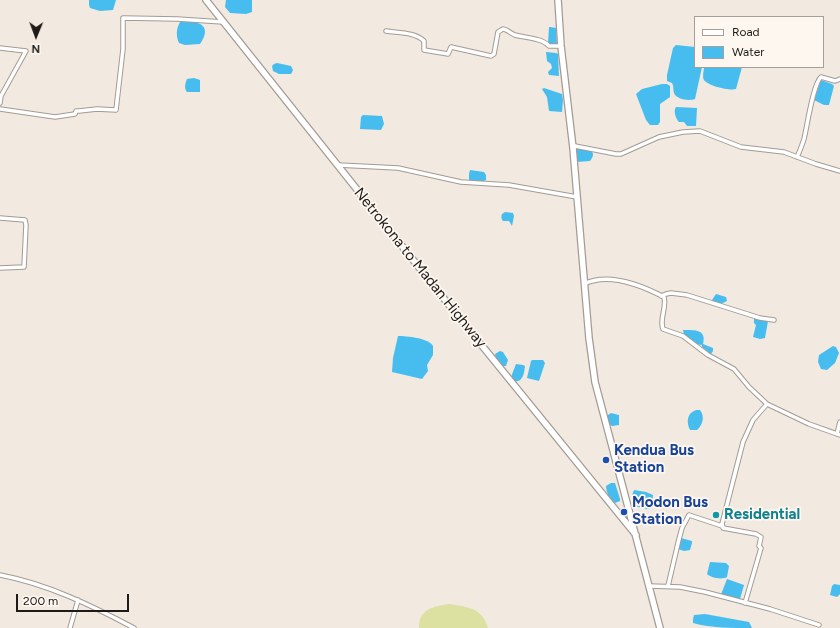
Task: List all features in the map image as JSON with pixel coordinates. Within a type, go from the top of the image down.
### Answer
[{"type":"main road","name":"Netrokona to Madan Highway","points":[[206,0],[529,405],[636,535]]},
{"type":"main road","points":[[558,0],[561,46],[573,148],[589,338],[595,382],[660,628]]},
{"type":"street","points":[[0,108],[55,117],[75,114],[79,111],[97,109],[116,110],[123,49],[123,18],[223,22]]},
{"type":"street","points":[[386,32],[420,37],[424,41],[424,50],[448,54],[450,47],[491,56],[494,54],[498,32],[502,29],[522,37],[544,42],[549,46],[561,46]]},
{"type":"street","points":[[0,48],[26,51],[1,96],[0,103]]},
{"type":"street","points":[[798,157],[818,81],[821,77],[835,82],[840,79]]},
{"type":"street","points":[[573,148],[575,146],[621,154],[659,137],[683,132],[700,131],[741,147],[784,152],[840,171]]},
{"type":"street","points":[[337,165],[398,168],[461,182],[509,185],[577,198]]},
{"type":"street","points":[[0,218],[25,220],[26,225],[24,267],[0,268]]},
{"type":"street","points":[[584,284],[601,279],[622,281],[664,297],[665,302],[662,320],[663,329],[683,336],[708,355],[730,366],[767,404],[809,424],[839,434],[840,422]]},
{"type":"street","points":[[661,296],[671,293],[687,295],[760,318],[774,320]]},
{"type":"street","points":[[722,526],[742,442],[753,420],[767,404]]},
{"type":"street","points":[[668,586],[682,528],[689,515],[722,526],[723,528],[756,534],[761,537],[759,546],[761,548],[745,603]]},
{"type":"street","points":[[0,575],[25,580],[78,600],[134,628]]},
{"type":"street","points":[[650,586],[680,587],[706,592],[770,609],[818,625]]},
{"type":"street","points":[[70,628],[78,600]]},
{"type":"green space","points":[[449,604],[468,607],[478,612],[482,616],[488,628],[419,628],[421,616],[424,612],[438,606]]},
{"type":"water","points":[[89,0],[116,0],[113,10],[100,11],[90,8]]},
{"type":"water","points":[[226,0],[252,0],[252,12],[246,14],[230,13],[225,7]]},
{"type":"water","points":[[180,22],[195,22],[203,26],[205,33],[200,44],[185,45],[179,43],[177,30]]},
{"type":"water","points":[[549,27],[556,28],[557,46],[548,44]]},
{"type":"water","points":[[676,45],[694,47],[694,68],[702,68],[695,99],[680,99],[674,93],[672,83],[667,81],[673,48]]},
{"type":"water","points":[[546,52],[558,54],[559,76],[549,75],[548,72],[552,68],[551,64],[547,61]]},
{"type":"water","points":[[277,63],[291,66],[293,70],[291,74],[279,74],[273,71],[272,66]]},
{"type":"water","points":[[704,68],[742,68],[736,89],[719,88],[706,82],[703,77]]},
{"type":"water","points":[[194,78],[200,80],[200,92],[187,92],[185,86],[187,79]]},
{"type":"water","points":[[821,80],[834,86],[829,105],[824,105],[814,100]]},
{"type":"water","points":[[667,84],[670,86],[670,97],[660,104],[660,122],[658,125],[650,125],[646,120],[636,94],[642,89]]},
{"type":"water","points":[[544,88],[562,94],[562,112],[549,111],[547,97],[542,89]]},
{"type":"water","points":[[676,107],[697,108],[696,126],[687,126],[684,122],[679,122],[675,115]]},
{"type":"water","points":[[363,115],[382,116],[384,124],[381,130],[360,129],[361,117]]},
{"type":"water","points":[[581,148],[589,150],[593,153],[590,161],[577,162],[576,149]]},
{"type":"water","points":[[470,170],[484,172],[486,175],[486,180],[469,181]]},
{"type":"water","points":[[505,212],[513,213],[514,216],[512,226],[509,221],[503,221],[501,217]]},
{"type":"water","points":[[716,294],[726,297],[727,301],[721,304],[712,302]]},
{"type":"water","points":[[754,317],[768,321],[765,338],[760,339],[753,337],[756,325],[754,323]]},
{"type":"water","points":[[683,330],[699,331],[703,335],[703,344],[713,348],[711,354],[702,347],[702,345],[696,344],[684,335]]},
{"type":"water","points":[[398,336],[422,339],[431,343],[433,346],[433,355],[427,365],[428,371],[422,379],[392,372],[393,358]]},
{"type":"water","points":[[833,346],[836,347],[839,353],[835,363],[827,370],[821,369],[818,362],[819,355]]},
{"type":"water","points":[[500,351],[503,352],[508,360],[506,366],[500,366],[496,359],[495,354]]},
{"type":"water","points":[[532,360],[543,360],[545,363],[539,381],[527,378]]},
{"type":"water","points":[[516,364],[525,366],[524,372],[519,381],[513,381],[511,377]]},
{"type":"water","points":[[700,410],[702,412],[702,423],[697,430],[690,430],[688,418],[693,411]]},
{"type":"water","points":[[611,413],[619,415],[619,425],[612,426],[608,423],[608,415]]},
{"type":"water","points":[[611,483],[615,483],[620,499],[620,501],[615,503],[610,498],[606,488],[606,486]]},
{"type":"water","points":[[634,490],[653,495],[652,508],[647,509],[634,506],[632,495]]},
{"type":"water","points":[[681,538],[692,541],[690,550],[684,551],[678,549]]},
{"type":"water","points":[[710,562],[726,563],[729,566],[727,577],[717,578],[711,577],[707,574]]},
{"type":"water","points":[[727,579],[744,585],[740,599],[720,597]]},
{"type":"water","points":[[834,584],[840,585],[840,594],[837,597],[830,595]]},
{"type":"water","points":[[705,614],[749,622],[752,628],[714,627],[693,623],[694,615]]},
{"type":"place","name":"Kendua Bus Station","points":[[606,460]]},
{"type":"place","name":"Modon Bus Station","points":[[624,512]]},
{"type":"place","name":"Residential","points":[[716,515]]}]
